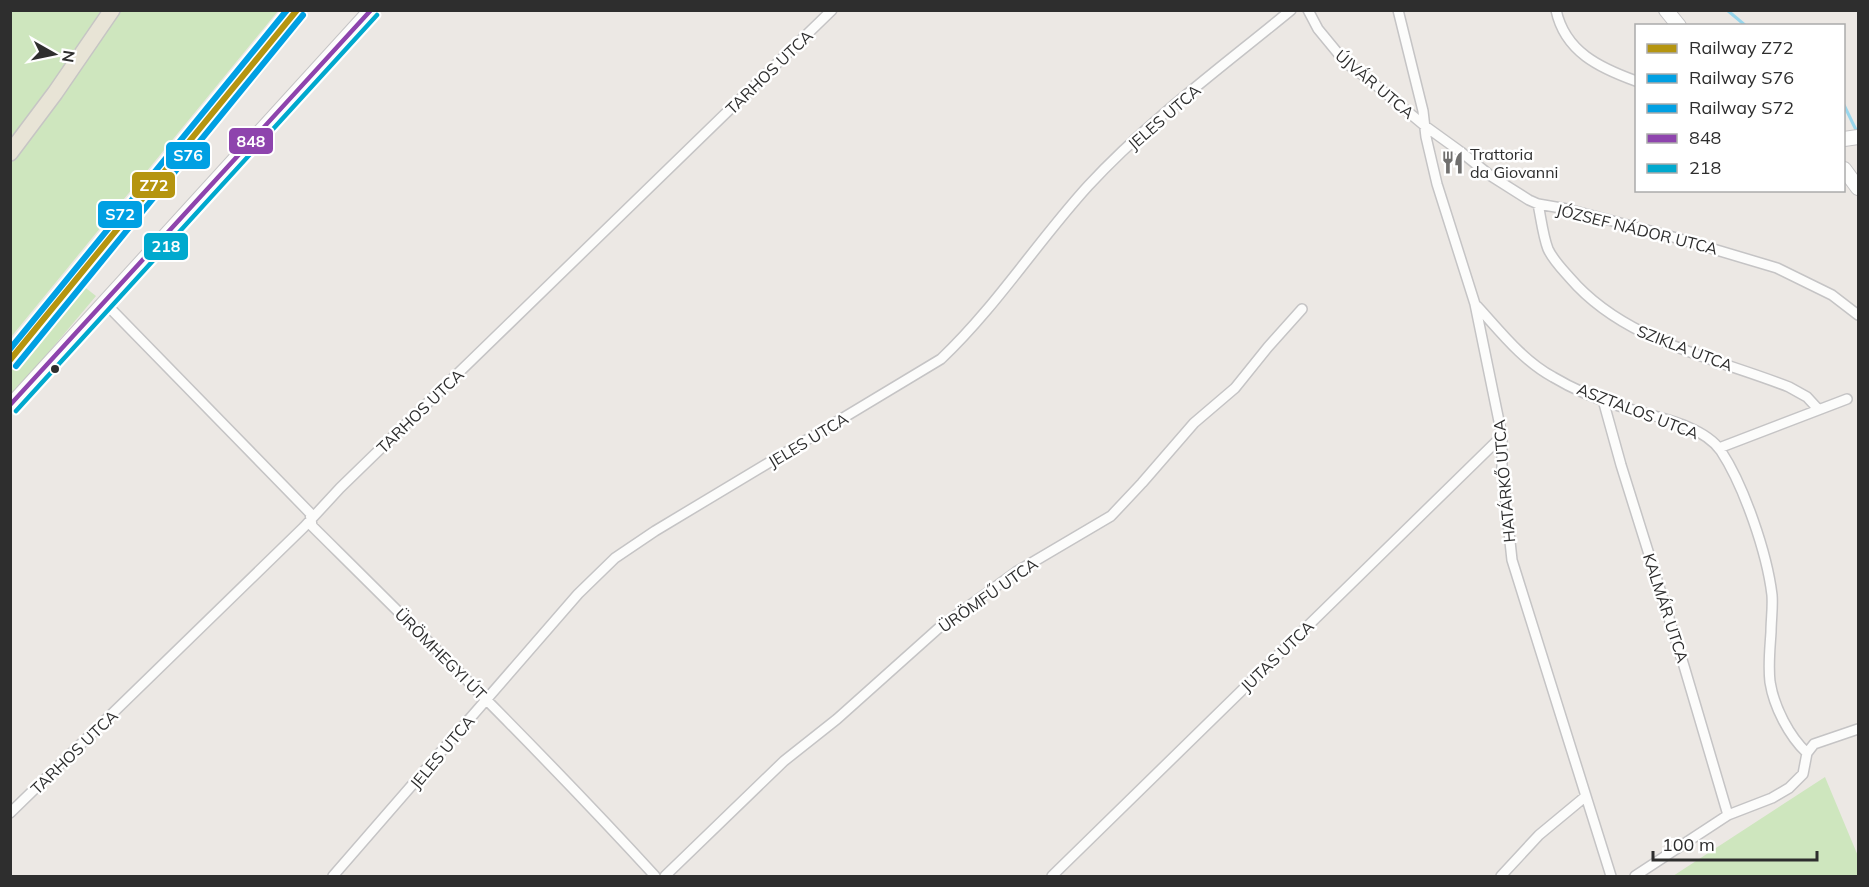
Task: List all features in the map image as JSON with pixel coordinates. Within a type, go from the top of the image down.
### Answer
[{"type":"main road","points":[[10,153],[112,10]]},
{"type":"street","points":[[10,406],[370,10]]},
{"type":"street","name":"TARHOS UTCA","points":[[10,813],[311,520],[340,488],[832,10]]},
{"type":"street","name":"JELES UTCA","points":[[333,876],[578,594],[615,558],[655,531],[941,359],[1016,276],[1054,225],[1103,170],[1291,10]]},
{"type":"street","name":"ÚJVÁR UTCA","points":[[1308,10],[1324,37],[1346,63],[1425,126]]},
{"type":"street","name":"HATÁRKŐ UTCA","points":[[1398,10],[1437,184],[1475,303],[1502,436],[1502,467],[1512,560],[1611,876]]},
{"type":"street","points":[[1556,10],[1559,23],[1574,48],[1595,65],[1635,81]]},
{"type":"street","points":[[1666,10],[1676,24]]},
{"type":"street","name":"JÓZSEF NÁDOR UTCA","points":[[1425,126],[1491,176],[1538,204],[1567,209],[1673,237],[1777,268],[1832,295],[1858,315]]},
{"type":"street","points":[[1845,170],[1858,188]]},
{"type":"street","name":"SZIKLA UTCA","points":[[1538,204],[1549,251],[1560,267],[1603,310],[1639,332],[1789,387],[1807,397],[1818,409]]},
{"type":"street","name":"ÜRÖMHEGYI ÚT","points":[[105,303],[310,513],[312,526],[488,699],[655,876]]},
{"type":"street","name":"ASZTALOS UTCA","points":[[1475,303],[1515,348],[1554,378],[1603,400],[1697,431],[1719,448],[1744,493],[1763,556],[1772,596],[1770,682],[1791,732],[1798,745],[1807,753]]},
{"type":"street","name":"ÜRÖMFŰ UTCA","points":[[665,876],[784,761],[837,719],[941,626],[1016,572],[1111,516],[1143,483],[1194,423],[1236,388],[1302,309]]},
{"type":"street","points":[[1719,448],[1846,399]]},
{"type":"street","name":"KALMÁR UTCA","points":[[1603,400],[1728,815]]},
{"type":"street","name":"JUTAS UTCA","points":[[1052,876],[1502,436]]},
{"type":"street","points":[[1635,876],[1728,815],[1772,798],[1789,788],[1803,774],[1807,753],[1814,744],[1858,729]]},
{"type":"street","points":[[1501,876],[1539,835],[1586,796]]},
{"type":"green space","points":[[11,11],[278,11],[11,337]]},
{"type":"green space","points":[[82,285],[96,296],[11,395],[11,370]]},
{"type":"green space","points":[[1825,777],[1858,856],[1858,876],[1673,876]]},
{"type":"waterway","points":[[1727,10],[1744,24]]},
{"type":"waterway","points":[[1845,107],[1857,132]]},
{"type":"rail line","name":"S72","points":[[10,349],[287,10]]},
{"type":"rail line","name":"Z72","points":[[10,360],[297,10]]},
{"type":"rail line","name":"S76","points":[[16,366],[303,15]]},
{"type":"transit line","name":"848","points":[[10,405],[371,10]]},
{"type":"transit line","name":"218","points":[[16,411],[377,15]]},
{"type":"place","name":"Trattoria da Giovanni","points":[[1452,163]]}]
